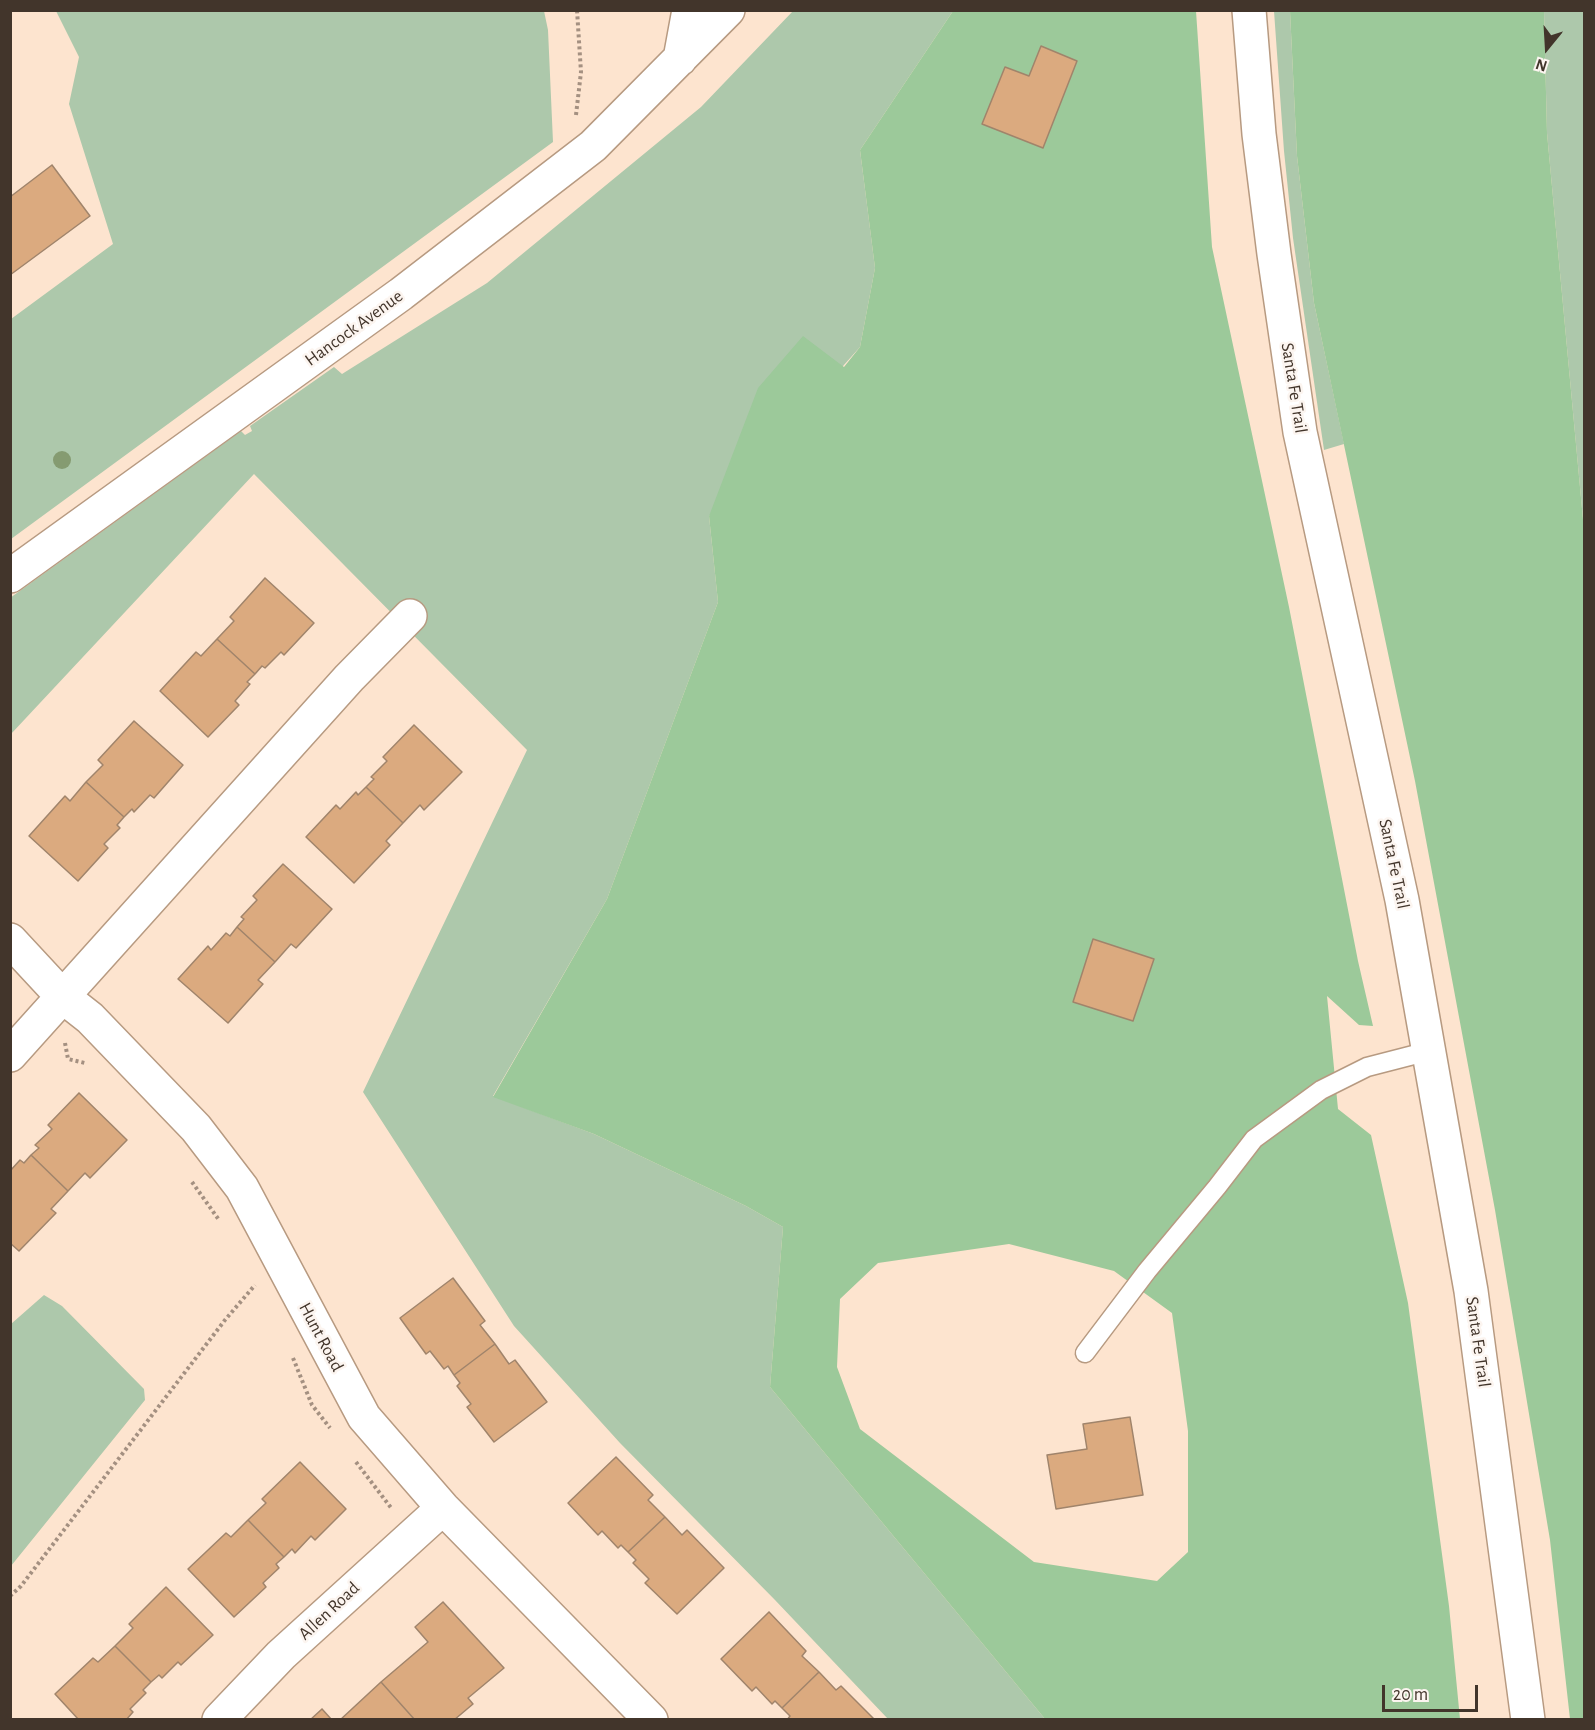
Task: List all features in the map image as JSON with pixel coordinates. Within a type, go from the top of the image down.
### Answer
[{"type":"street","points":[[680,59],[689,10]]},
{"type":"street","name":"Hancock Avenue","points":[[10,576],[401,294],[594,146],[728,10]]},
{"type":"street","name":"Santa Fe Trail","points":[[1249,10],[1259,134],[1300,432],[1402,900],[1471,1291],[1528,1719]]},
{"type":"street","points":[[10,1055],[349,678],[410,616]]},
{"type":"street","name":"Hunt Road","points":[[10,940],[52,1008],[90,1018],[196,1128],[242,1188],[364,1418],[443,1508],[651,1719]]},
{"type":"street","name":"Allen Road","points":[[219,1719],[281,1655],[443,1508]]},
{"type":"lane","points":[[1085,1353],[1147,1271],[1254,1140],[1330,1086],[1367,1067],[1428,1051]]},
{"type":"path","points":[[570,164],[581,72],[577,10]]},
{"type":"path","points":[[52,1008],[66,1044],[68,1059],[84,1063],[92,1068]]},
{"type":"path","points":[[189,1177],[221,1223]]},
{"type":"path","points":[[10,1596],[21,1586],[225,1320],[260,1279]]},
{"type":"green space","points":[[56,11],[544,11],[548,30],[553,142],[11,539],[11,319],[113,244],[69,104],[79,57]]},
{"type":"green space","points":[[793,11],[953,11],[860,150],[875,268],[860,347],[709,516],[718,602],[607,899],[493,1096],[594,1134],[746,1206],[783,1227],[770,1387],[1045,1719],[888,1719],[775,1600],[620,1443],[514,1326],[363,1092],[527,750],[254,474],[11,734],[10,598],[241,431],[245,435],[252,431],[250,426],[334,367],[342,374],[487,283],[701,107]]},
{"type":"green space","points":[[953,11],[1196,11],[1212,247],[1289,607],[1358,961],[1373,1026],[1359,1025],[1327,996],[1338,1109],[1371,1135],[1408,1303],[1449,1606],[1460,1719],[1045,1719],[770,1387],[783,1227],[746,1206],[594,1134],[493,1097],[607,899],[718,602],[709,516],[758,388],[803,336],[844,367],[860,347],[875,268],[860,150]],"holes":[[[1009,1244],[1114,1271],[1172,1313],[1188,1431],[1188,1552],[1157,1581],[1034,1562],[860,1429],[837,1367],[840,1299],[878,1263]]]},
{"type":"green space","points":[[1274,11],[1290,11],[1297,156],[1314,303],[1344,444],[1324,450],[1293,238]]},
{"type":"green space","points":[[1290,11],[1544,11],[1547,133],[1584,530],[1584,1719],[1570,1719],[1550,1540],[1495,1210],[1415,781],[1314,303],[1297,156]]},
{"type":"green space","points":[[1544,11],[1584,11],[1584,530],[1547,133]]},
{"type":"green space","points":[[44,1295],[62,1306],[144,1389],[145,1400],[11,1566],[11,1324]]},
{"type":"building","points":[[1041,46],[1077,61],[1043,148],[982,124],[1005,67],[1029,76]]},
{"type":"building","points":[[52,165],[90,216],[10,275],[10,197]]},
{"type":"building","points":[[265,578],[314,623],[284,655],[281,652],[265,668],[262,666],[255,674],[217,639],[234,621],[230,617]]},
{"type":"building","points":[[217,639],[255,674],[247,682],[250,684],[235,701],[239,705],[208,737],[160,691],[196,652],[201,656]]},
{"type":"building","points":[[134,721],[183,765],[154,798],[150,795],[134,812],[132,809],[124,817],[86,782],[103,765],[98,760]]},
{"type":"building","points":[[414,725],[462,772],[424,810],[420,805],[403,823],[366,787],[374,779],[371,777],[387,761],[383,757]]},
{"type":"building","points":[[86,782],[124,817],[117,825],[120,828],[104,844],[108,848],[78,881],[29,836],[65,796],[70,801]]},
{"type":"building","points":[[366,787],[403,823],[386,841],[390,845],[354,883],[306,837],[336,805],[340,809],[356,792],[358,795]]},
{"type":"building","points":[[283,864],[332,909],[296,948],[291,944],[275,962],[237,927],[244,919],[241,917],[257,900],[253,896]]},
{"type":"building","points":[[237,927],[275,962],[258,980],[263,984],[228,1023],[178,979],[208,946],[211,950],[226,933],[230,936]]},
{"type":"building","points":[[1093,939],[1154,959],[1133,1021],[1073,1002]]},
{"type":"building","points":[[79,1093],[127,1140],[90,1178],[85,1173],[68,1191],[31,1155],[39,1148],[35,1145],[52,1129],[48,1125]]},
{"type":"building","points":[[31,1155],[68,1191],[51,1209],[56,1213],[19,1251],[10,1243],[10,1171],[20,1160],[24,1163]]},
{"type":"building","points":[[453,1278],[485,1321],[480,1325],[495,1344],[454,1375],[448,1366],[444,1369],[430,1351],[426,1354],[400,1318]]},
{"type":"building","points":[[495,1344],[509,1364],[515,1360],[547,1402],[494,1442],[467,1407],[471,1404],[457,1386],[460,1383],[454,1375]]},
{"type":"building","points":[[1130,1417],[1143,1495],[1056,1509],[1047,1455],[1087,1449],[1083,1424]]},
{"type":"building","points":[[616,1457],[653,1495],[648,1500],[665,1517],[628,1552],[621,1545],[618,1548],[602,1531],[598,1535],[568,1503]]},
{"type":"building","points":[[300,1462],[346,1509],[315,1540],[311,1536],[295,1553],[292,1549],[284,1557],[248,1520],[266,1503],[262,1499]]},
{"type":"building","points":[[665,1517],[682,1535],[687,1530],[724,1568],[677,1614],[645,1583],[649,1579],[633,1563],[636,1560],[628,1552]]},
{"type":"building","points":[[248,1520],[284,1557],[276,1564],[279,1568],[263,1583],[266,1587],[234,1617],[188,1569],[226,1533],[231,1537]]},
{"type":"building","points":[[166,1587],[213,1635],[181,1665],[178,1662],[162,1678],[159,1675],[151,1682],[115,1646],[133,1628],[129,1624]]},
{"type":"building","points":[[443,1602],[504,1668],[468,1698],[473,1704],[454,1720],[415,1720],[381,1682],[428,1642],[415,1627]]},
{"type":"building","points":[[769,1612],[806,1651],[802,1656],[819,1672],[782,1708],[775,1701],[772,1704],[756,1687],[752,1691],[721,1659]]},
{"type":"building","points":[[115,1646],[151,1682],[143,1690],[146,1693],[130,1709],[133,1712],[126,1720],[79,1720],[55,1694],[93,1658],[98,1662]]},
{"type":"building","points":[[819,1672],[836,1690],[841,1686],[875,1720],[787,1720],[790,1716],[782,1708]]},
{"type":"building","points":[[381,1682],[415,1720],[340,1720]]},
{"type":"building","points":[[322,1709],[332,1720],[310,1720]]}]
